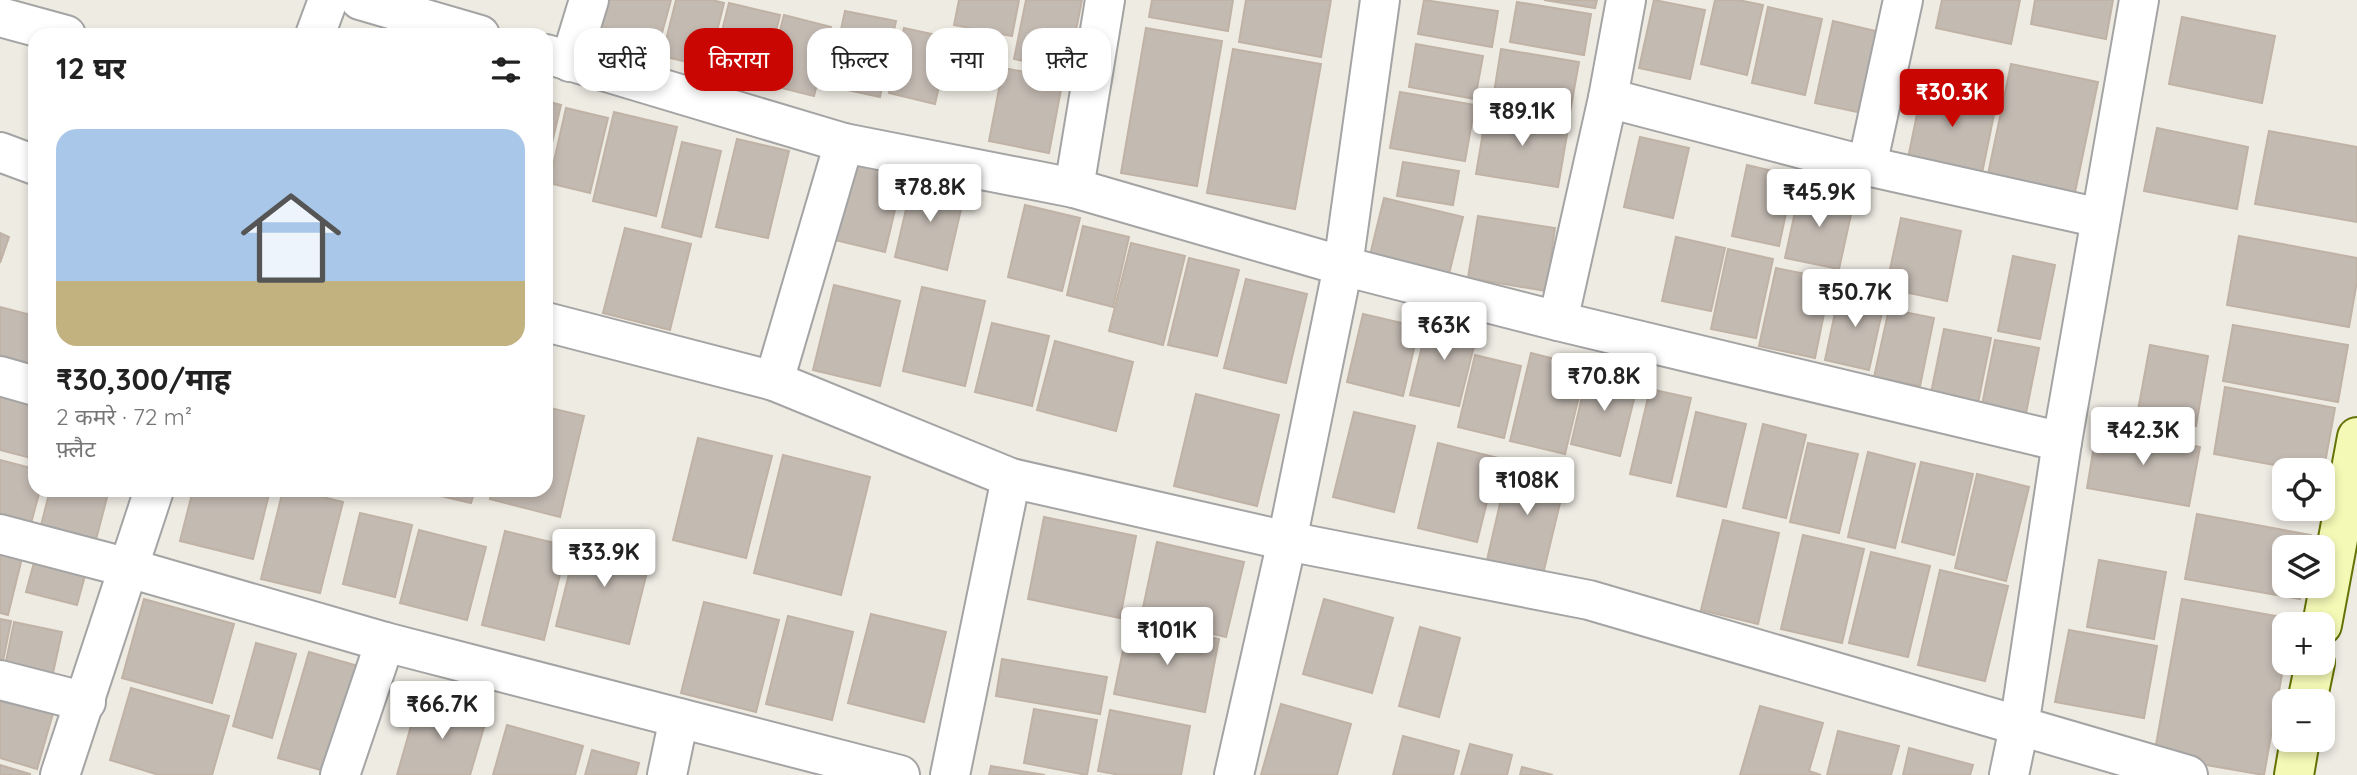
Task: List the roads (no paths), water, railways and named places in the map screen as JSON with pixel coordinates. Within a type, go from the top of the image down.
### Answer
[{"type":"main road","points":[[2324,612],[2357,437]]},
{"type":"main road","points":[[2294,775],[2298,752]]},
{"type":"street","points":[[318,28],[328,0]]},
{"type":"street","points":[[360,0],[456,28]]},
{"type":"street","points":[[589,0],[558,58],[844,143],[1074,188],[1343,266],[1558,321],[2062,442]]},
{"type":"street","points":[[1074,188],[1105,0]]},
{"type":"street","points":[[1234,775],[1287,541],[1343,266],[1380,0]]},
{"type":"street","points":[[1558,321],[1608,98],[1626,0]]},
{"type":"street","points":[[1867,166],[1903,0]]},
{"type":"street","points":[[2009,775],[2019,727],[2099,218],[2139,0]]},
{"type":"street","points":[[0,18],[39,28]]},
{"type":"street","points":[[1608,98],[1867,166],[2099,218]]},
{"type":"street","points":[[774,381],[844,143]]},
{"type":"street","points":[[0,152],[28,162]]},
{"type":"street","points":[[553,324],[774,381],[1011,478],[1287,541],[1588,600],[2188,775]]},
{"type":"street","points":[[0,376],[28,384]]},
{"type":"street","points":[[950,775],[1011,478]]},
{"type":"street","points":[[60,775],[152,497]]},
{"type":"street","points":[[0,534],[129,568],[385,642],[900,775]]},
{"type":"street","points":[[340,775],[385,642]]},
{"type":"street","points":[[0,680],[86,702]]},
{"type":"street","points":[[667,775],[679,718]]}]
